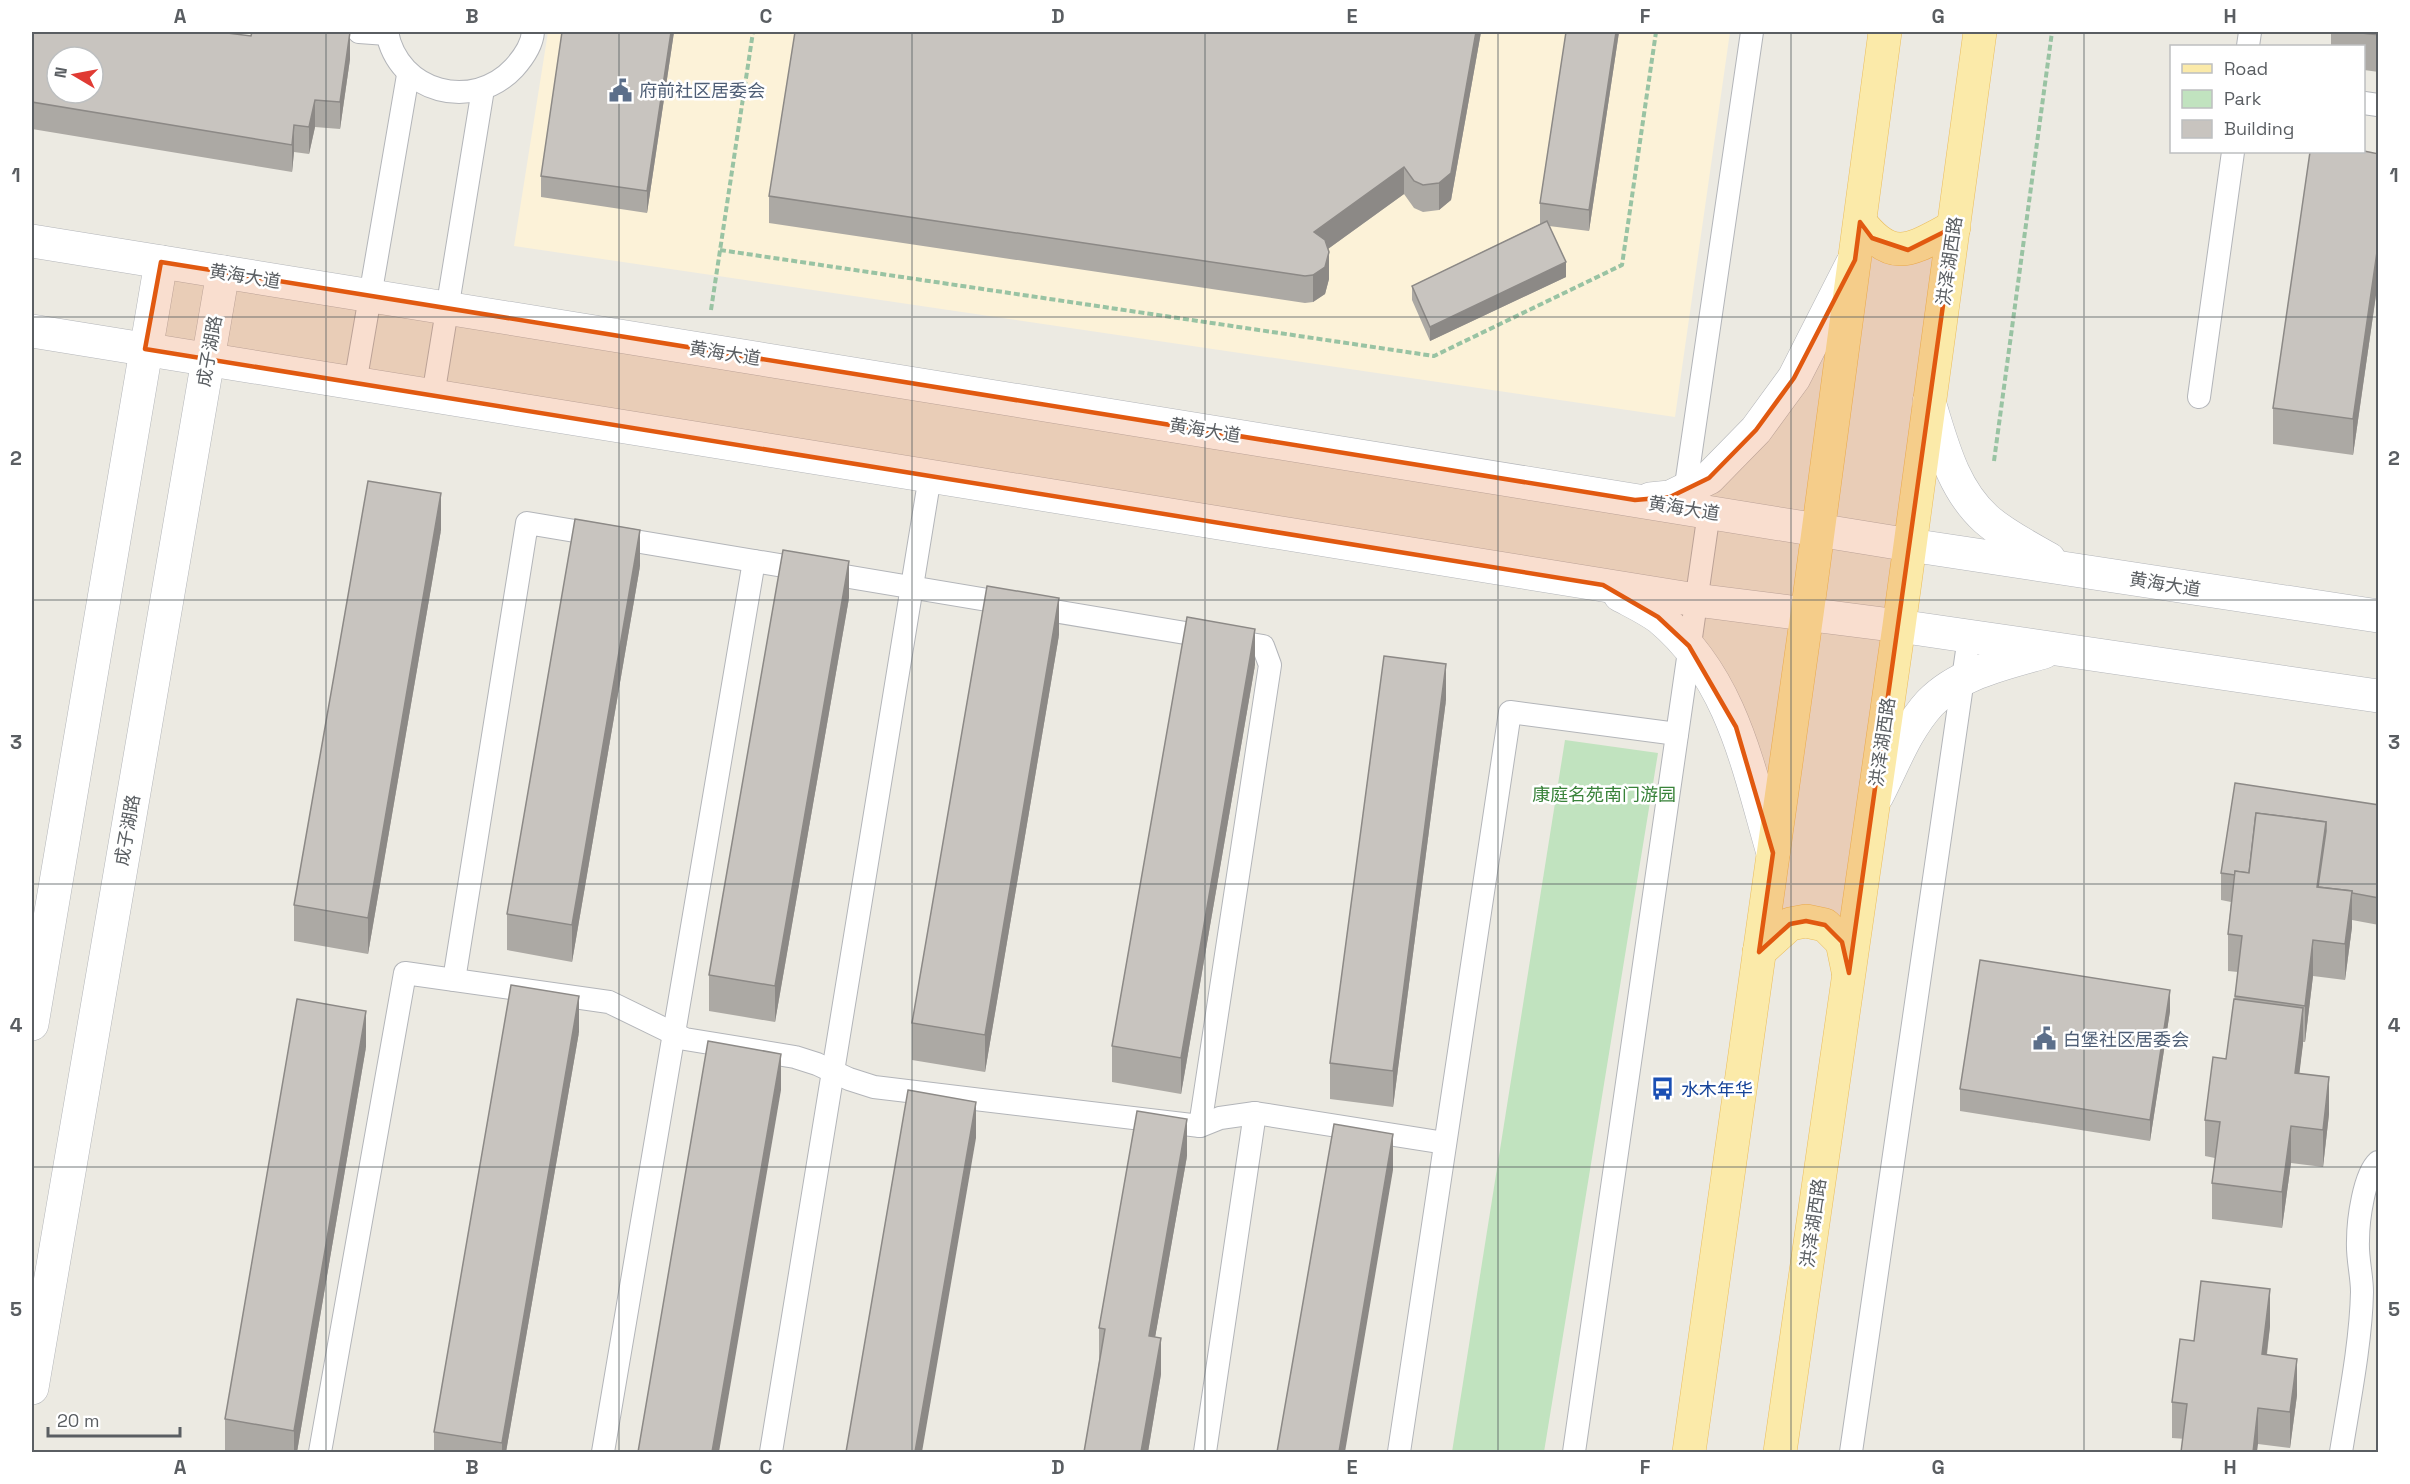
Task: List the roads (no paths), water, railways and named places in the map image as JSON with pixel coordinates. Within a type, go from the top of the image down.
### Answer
[{"type":"main road","points":[[1689,1452],[1807,614],[1885,32]]},
{"type":"main road","name":"洪泽湖西路","points":[[1780,1452],[1899,626],[1980,32]]},
{"type":"main road","points":[[1860,222],[1872,238],[1888,247],[1908,250],[1954,227]]},
{"type":"main road","points":[[1759,951],[1790,924],[1806,921],[1825,925],[1842,942],[1849,973]]},
{"type":"street","name":"黄海大道","points":[[32,241],[1635,500],[1692,503],[1818,530],[1910,545],[2379,616]]},
{"type":"street","points":[[1692,503],[1708,478],[1756,430],[1794,378],[1854,260]]},
{"type":"street","points":[[32,1024],[161,262]]},
{"type":"street","name":"成子湖路","points":[[32,1388],[223,272]]},
{"type":"street","points":[[32,331],[1696,600],[1899,626],[2379,696]]},
{"type":"street","points":[[1929,402],[1955,479],[1986,519],[2022,544],[2066,569]]},
{"type":"street","points":[[1603,585],[1658,616],[1689,646],[1714,682],[1736,727],[1773,853]]},
{"type":"street","points":[[1874,803],[1910,730],[1931,703],[1963,680],[2003,663],[2057,649]]},
{"type":"lane","points":[[359,32],[387,33],[396,57],[408,75],[433,88],[457,93],[483,89],[505,78],[522,59],[533,32]]},
{"type":"lane","points":[[1574,1452],[1696,600],[1692,503],[1752,32]]},
{"type":"lane","points":[[355,384],[372,296],[408,75]]},
{"type":"lane","points":[[433,396],[483,89]]},
{"type":"lane","points":[[2199,397],[2233,153]]},
{"type":"lane","points":[[771,1452],[930,476]]},
{"type":"lane","points":[[454,980],[527,524],[1263,646],[1270,664],[1200,1126]]},
{"type":"lane","points":[[603,1452],[754,561]]},
{"type":"lane","points":[[1851,1452],[1969,637]]},
{"type":"lane","points":[[1398,1452],[1510,712],[1677,734]]},
{"type":"lane","points":[[321,1452],[405,973],[609,1002],[685,1039],[795,1057],[874,1087],[1200,1126],[1220,1118],[1255,1113],[1445,1143]]},
{"type":"lane","points":[[1205,1452],[1255,1113]]},
{"type":"lane","points":[[2341,1452],[2354,1368],[2362,1291],[2358,1240],[2362,1204],[2372,1168],[2379,1162]]},
{"type":"place","name":"府前社区居委会","points":[[621,90]]},
{"type":"place","name":"白堡社区居委会","points":[[2045,1039]]},
{"type":"place","name":"水木年华","points":[[1663,1089]]},
{"type":"park label","name":"康庭名苑南门游园","points":[[1604,794]]}]
